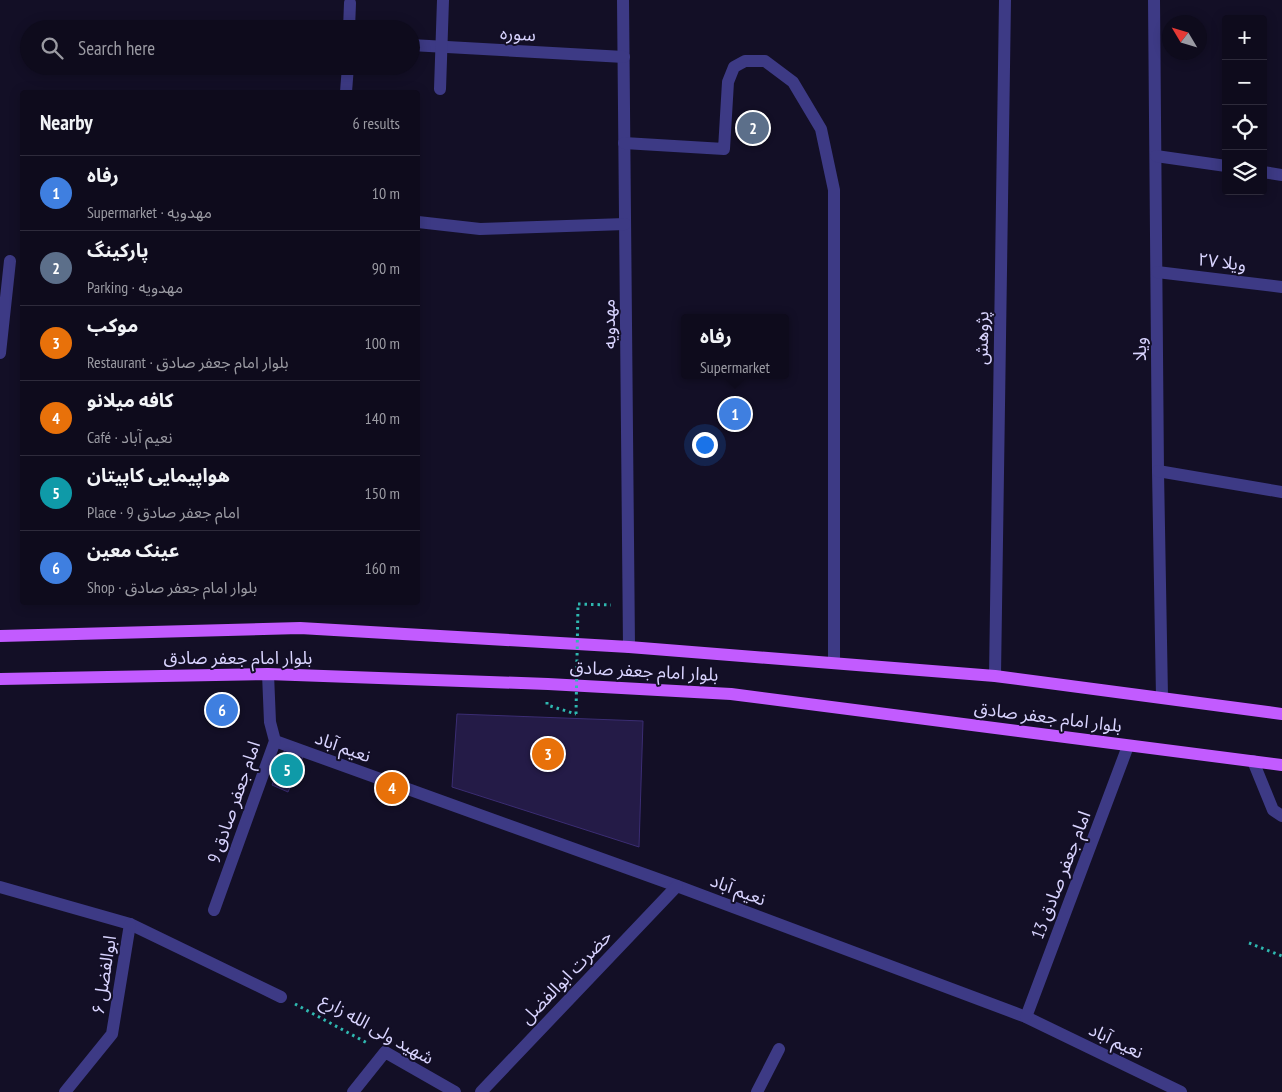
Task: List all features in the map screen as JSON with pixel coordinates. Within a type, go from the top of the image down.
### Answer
[{"type":"main road","name":"بلوار امام جعفر صادق","points":[[0,636],[300,628],[629,647],[995,676],[1282,714]]},
{"type":"main road","name":"بلوار امام جعفر صادق","points":[[0,679],[268,674],[548,684],[731,694],[1282,765]]},
{"type":"street","points":[[440,89],[443,0]]},
{"type":"street","name":"مهدویه","points":[[623,0],[629,647]]},
{"type":"street","name":"پژوهش","points":[[995,676],[1004,0]]},
{"type":"street","name":"ویلا","points":[[1154,0],[1162,697]]},
{"type":"street","points":[[349,20],[350,3]]},
{"type":"street","name":"سوره","points":[[420,46],[624,57]]},
{"type":"street","points":[[624,143],[724,149],[728,82],[734,67],[745,61],[765,61],[793,82],[822,129],[834,190],[834,663]]},
{"type":"street","points":[[346,90],[347,75]]},
{"type":"street","points":[[1156,156],[1222,165]]},
{"type":"street","points":[[1267,172],[1282,174]]},
{"type":"street","points":[[420,222],[480,229],[625,224]]},
{"type":"street","points":[[0,353],[10,262]]},
{"type":"street","name":"ویلا ۲۷","points":[[1157,272],[1282,287]]},
{"type":"street","points":[[1158,471],[1282,492]]},
{"type":"street","name":"امام جعفر صادق 9","points":[[214,910],[275,741],[270,722],[268,674]]},
{"type":"street","name":"نعیم آباد","points":[[275,741],[677,886],[1026,1017],[1174,1091]]},
{"type":"street","name":"امام جعفر صادق 13","points":[[1026,1017],[1128,746]]},
{"type":"street","points":[[1253,761],[1273,810],[1282,816]]},
{"type":"street","name":"حضرت ابوالفضل","points":[[481,1092],[677,886]]},
{"type":"street","points":[[0,887],[130,924]]},
{"type":"street","name":"ابوالفضل ۶","points":[[65,1092],[112,1034],[130,924],[281,997]]},
{"type":"street","points":[[757,1092],[779,1049]]},
{"type":"street","points":[[353,1092],[385,1052]]},
{"type":"street","name":"شهید ولی الله زارع","points":[[385,1052],[456,1092]]},
{"type":"path","points":[[547,705],[576,714],[578,604],[613,605]]},
{"type":"path","points":[[1249,943],[1282,956]]},
{"type":"path","name":"شهید ولی الله زارع","points":[[281,997],[385,1052]]},
{"type":"building","points":[[457,714],[643,721],[639,847],[452,787]]},
{"type":"building","points":[[285,749],[304,754],[288,792],[272,785]]},
{"type":"place","name":"پارکینگ","points":[[753,128]]},
{"type":"place","name":"رفاه","points":[[735,414]]},
{"type":"place","name":"عینک معین","points":[[222,710]]},
{"type":"place","name":"موکب","points":[[548,754]]},
{"type":"place","name":"هواپیمایی کاپیتان","points":[[287,770]]},
{"type":"place","name":"کافه میلانو","points":[[392,788]]}]
